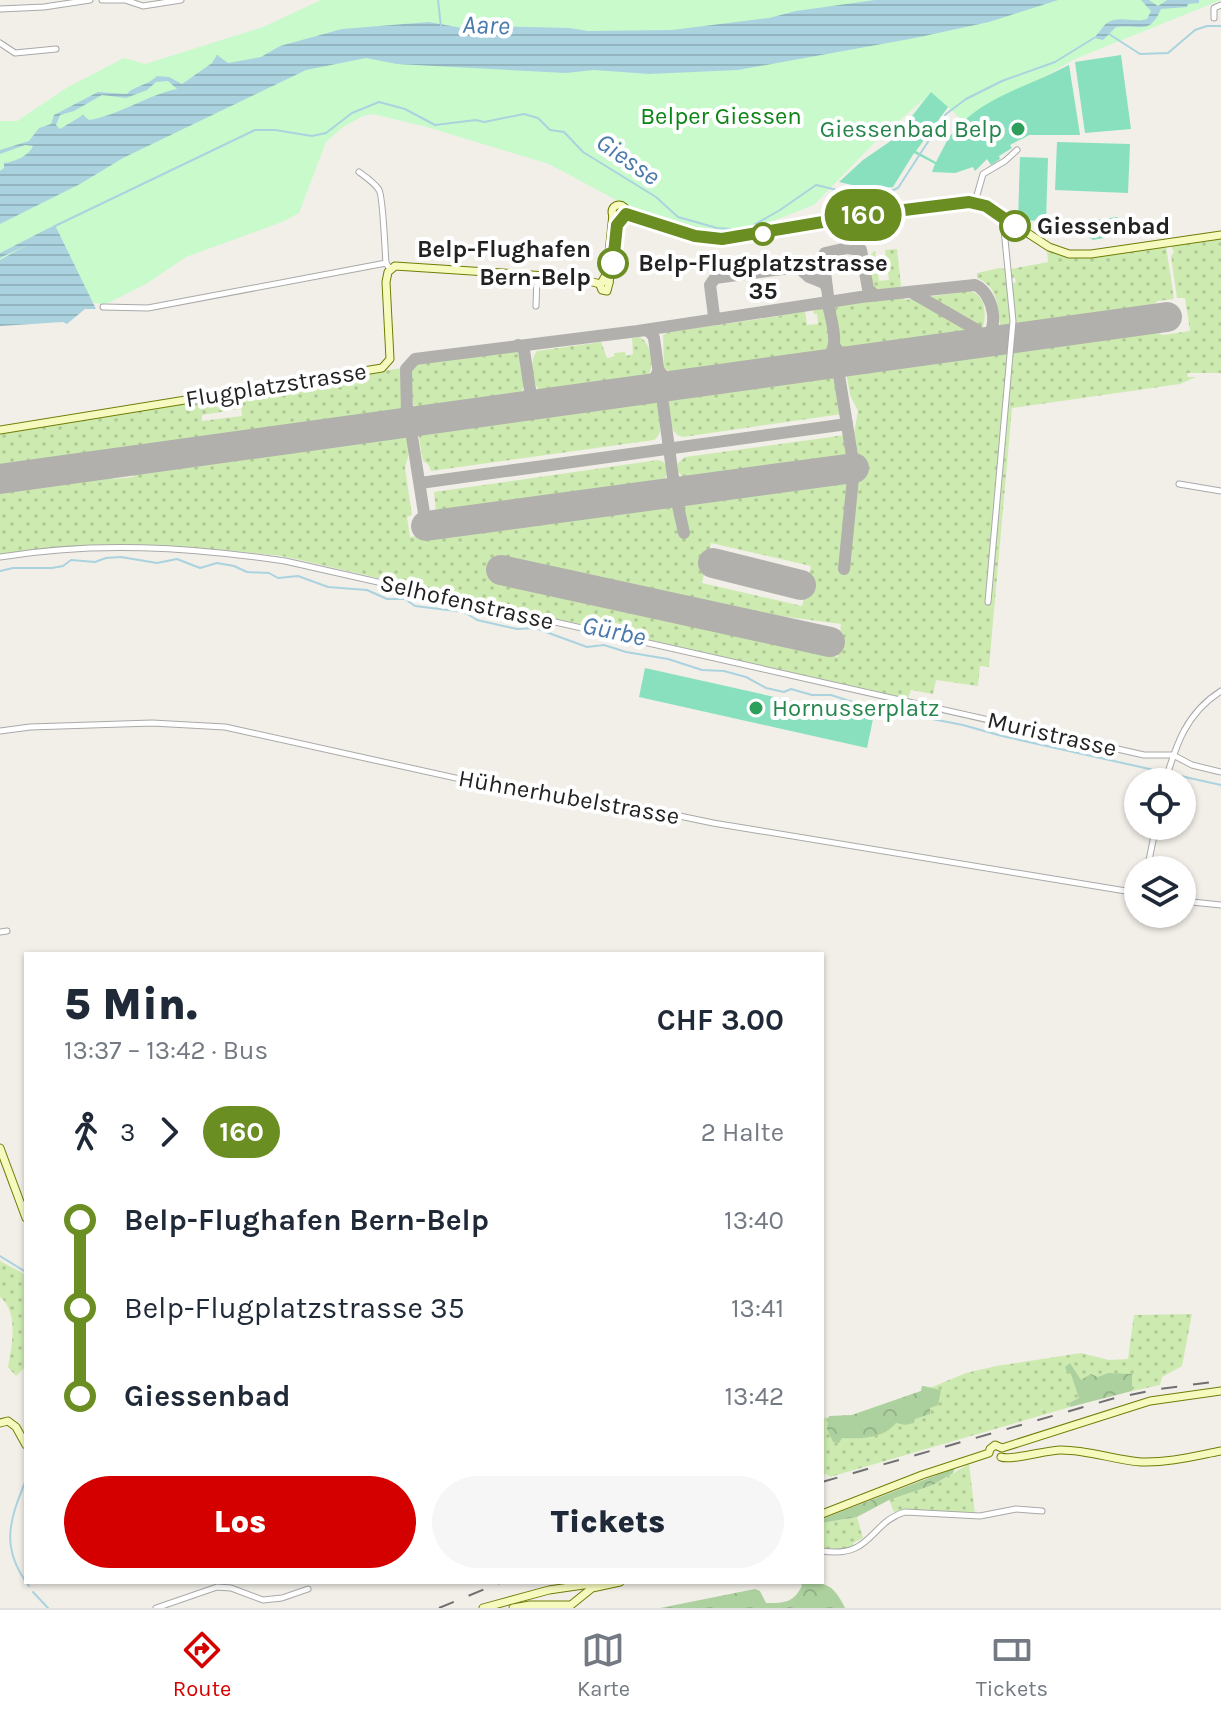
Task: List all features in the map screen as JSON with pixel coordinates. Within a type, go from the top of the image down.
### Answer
[{"type":"street","points":[[0,9],[90,0]]},
{"type":"street","points":[[102,0],[125,0],[143,6],[181,0]]},
{"type":"street","points":[[1214,18],[1214,8],[1221,5]]},
{"type":"street","points":[[0,43],[15,53],[56,49]]},
{"type":"street","points":[[975,202],[983,174],[1017,150]]},
{"type":"street","points":[[359,172],[379,189],[383,198],[381,220],[388,266]]},
{"type":"street","points":[[103,307],[148,308],[388,266],[575,278],[604,283],[620,216],[695,236],[722,239],[864,215],[975,202],[1049,247],[1073,254],[1221,235]]},
{"type":"street","points":[[988,602],[1013,321],[1003,218]]},
{"type":"street","points":[[996,232],[1004,231]]},
{"type":"street","name":"Flugplatzstrasse","points":[[0,430],[382,368],[389,363],[391,356],[386,282],[388,266]]},
{"type":"street","points":[[536,306],[537,276]]},
{"type":"street","points":[[1179,484],[1221,491]]},
{"type":"street","name":"Selhofenstrasse","points":[[0,557],[56,550],[152,547],[202,549],[285,561],[975,716]]},
{"type":"street","points":[[1169,768],[1188,722],[1201,706],[1221,691]]},
{"type":"street","name":"Muristrasse","points":[[975,716],[1144,755],[1173,755],[1192,765],[1221,772]]},
{"type":"street","name":"Hühnerhubelstrasse","points":[[0,731],[30,727],[152,723],[225,727],[546,798],[632,806],[713,823],[1124,891]]},
{"type":"street","points":[[1196,902],[1221,905]]},
{"type":"street","points":[[0,1148],[24,1213]]},
{"type":"street","points":[[824,1513],[931,1472],[989,1453],[993,1458],[1150,1401],[1221,1391]]},
{"type":"street","points":[[0,1423],[8,1421],[16,1427],[24,1441]]},
{"type":"street","points":[[1002,1453],[1008,1459],[1060,1450],[1155,1462],[1221,1451]]},
{"type":"street","points":[[824,1551],[838,1552],[859,1547],[896,1515],[905,1512],[980,1516],[1016,1509],[1042,1511]]},
{"type":"street","points":[[483,1608],[522,1596],[592,1584]]},
{"type":"street","points":[[513,1608],[571,1605],[592,1588],[611,1584]]},
{"type":"street","points":[[156,1608],[217,1587],[231,1588],[263,1600],[282,1598],[308,1589]]},
{"type":"green space","name":"Belper Giessen","points":[[321,0],[1221,0],[1075,59],[1040,79],[1069,65],[1080,135],[1030,135],[1022,140],[1018,134],[950,136],[963,121],[948,107],[920,145],[871,156],[895,138],[925,98],[874,143],[814,205],[733,236],[702,234],[618,201],[549,164],[373,114],[343,127],[326,142],[299,213],[186,257],[146,284],[104,305],[92,302],[57,229],[0,260],[0,121],[17,121],[68,87],[124,58],[145,64],[263,27]]},
{"type":"green space","points":[[1121,55],[1131,129],[1085,133],[1075,62]]},
{"type":"green space","name":"Giessenbad Belp","points":[[1069,65],[1080,135],[1029,135],[1010,145],[1012,148],[991,165],[987,159],[975,171],[973,167],[955,173],[932,172],[935,164],[914,153],[893,187],[870,189],[839,182],[863,160],[895,138],[931,92],[948,107],[916,151],[936,162],[951,135],[976,111]]},
{"type":"green space","points":[[1057,142],[1130,144],[1128,193],[1055,190]]},
{"type":"green space","points":[[1020,157],[1048,158],[1046,221],[1018,220]]},
{"type":"green space","points":[[1117,217],[1122,221],[1124,231],[1121,235],[1093,240],[1087,236],[1089,221]]},
{"type":"green space","points":[[1221,237],[1221,373],[1187,373],[1188,377],[1196,377],[1180,384],[1012,408],[989,667],[980,666],[978,686],[936,680],[933,694],[911,690],[908,699],[282,556],[141,546],[71,547],[0,555],[0,489],[112,473],[113,479],[133,477],[138,470],[409,433],[405,468],[412,515],[407,517],[410,537],[849,477],[840,568],[847,569],[859,466],[854,433],[858,411],[850,395],[846,372],[1150,330],[1163,335],[1190,331],[1185,298],[1177,298],[1171,246]],"holes":[[[711,543],[811,566],[802,606],[702,583]],[[496,560],[698,605],[841,624],[838,657],[490,580]]]},
{"type":"green space","points":[[1166,246],[1174,299],[1158,301],[1148,309],[1014,328],[1011,284],[1016,282],[1011,269],[1048,262],[1047,250],[1070,256]]},
{"type":"green space","points":[[897,249],[901,285],[874,291],[870,285],[868,257],[875,251],[879,281],[889,280],[885,250]]},
{"type":"green space","points":[[1006,269],[1010,325],[1007,328],[1000,326],[993,292],[977,278],[977,273]]},
{"type":"green space","points":[[970,291],[979,296],[984,305],[983,327],[976,326],[927,297]]},
{"type":"green space","points":[[899,296],[906,300],[918,298],[975,333],[848,350],[840,347],[833,313],[838,304]]},
{"type":"green space","points":[[821,307],[827,313],[831,345],[826,353],[673,374],[664,368],[663,335],[668,332],[805,310],[807,325],[818,324],[813,309]]},
{"type":"green space","points":[[640,337],[651,356],[647,378],[546,392],[541,392],[535,383],[532,366],[537,351],[601,342],[607,358],[614,357],[614,353],[625,352],[626,356],[633,354],[632,338]]},
{"type":"green space","points":[[512,348],[520,355],[524,386],[520,395],[425,409],[413,405],[410,372],[414,363]]},
{"type":"green space","points":[[402,368],[403,408],[396,413],[143,448],[109,449],[109,453],[0,468],[0,432],[237,394],[239,409],[202,415],[202,421],[242,416],[240,393]]},
{"type":"green space","points":[[837,373],[842,414],[683,437],[672,426],[669,397]]},
{"type":"green space","points":[[657,398],[660,432],[654,440],[431,471],[423,461],[418,432]]},
{"type":"green space","points":[[845,435],[849,456],[690,478],[678,471],[678,463],[685,457]]},
{"type":"green space","points":[[658,460],[664,462],[667,470],[666,477],[659,482],[436,512],[434,492]]},
{"type":"green space","name":"Hornusserplatz","points":[[645,668],[873,719],[867,748],[639,697]]},
{"type":"green space","points":[[0,1261],[24,1274],[24,1368],[16,1376],[8,1367],[12,1320],[6,1303],[0,1297]]},
{"type":"green space","points":[[1192,1314],[1182,1366],[1162,1377],[1160,1385],[1132,1391],[1132,1374],[1081,1381],[1070,1364],[1080,1398],[1069,1403],[1070,1407],[830,1477],[824,1475],[824,1418],[852,1415],[921,1391],[922,1386],[932,1387],[966,1373],[996,1366],[1081,1353],[1109,1360],[1128,1359],[1134,1315]]},
{"type":"green space","points":[[1070,1363],[1081,1380],[1091,1374],[1098,1377],[1108,1373],[1132,1374],[1132,1391],[1070,1407],[1069,1403],[1079,1398],[1071,1374],[1065,1367]]},
{"type":"green space","points":[[922,1386],[941,1390],[938,1405],[930,1408],[930,1414],[915,1419],[914,1423],[896,1423],[878,1435],[842,1438],[839,1443],[833,1442],[827,1429],[829,1416],[852,1415],[921,1391]]},
{"type":"green space","points":[[969,1464],[975,1514],[906,1509],[894,1512],[889,1500],[933,1485]]},
{"type":"green space","points":[[955,1468],[953,1473],[933,1485],[889,1500],[857,1517],[824,1523],[824,1518]]},
{"type":"green space","points":[[857,1517],[863,1538],[853,1543],[854,1547],[836,1551],[824,1549],[824,1523]]},
{"type":"green space","points":[[802,1586],[827,1586],[836,1593],[845,1608],[660,1608],[755,1589],[760,1591],[766,1603],[783,1602],[792,1599]]},
{"type":"water","points":[[875,0],[1058,0],[989,22],[738,70],[649,74],[594,70],[566,73],[397,64],[366,58],[306,70],[123,158],[80,184],[0,224],[0,171],[4,163],[21,158],[33,146],[25,145],[0,154],[0,150],[29,141],[39,128],[51,124],[54,115],[98,92],[127,94],[157,76],[169,77],[182,84],[212,63],[217,55],[228,63],[261,57],[280,46],[342,29],[429,22],[462,28],[672,30],[769,18]],"holes":[[[168,81],[177,89],[100,117],[89,120],[83,115],[60,129],[56,125],[60,115],[74,111],[102,95],[126,98],[147,90],[156,82]]]},
{"type":"water","points":[[1141,0],[1149,0],[1158,6],[1167,0],[1199,0],[1199,3],[1161,9],[1148,26],[1116,27],[1103,40],[1094,38],[1111,21],[1147,19],[1151,11]]},
{"type":"water","points":[[55,225],[96,309],[85,309],[67,324],[0,326],[0,260],[27,245],[0,258],[0,253]]},
{"type":"waterway","points":[[438,0],[441,27]]},
{"type":"waterway","points":[[1109,34],[1140,54],[1168,53],[1195,30],[1221,26]]},
{"type":"waterway","name":"Giesse","points":[[55,226],[255,130],[312,136],[326,133],[352,113],[379,102],[405,109],[435,125],[476,120],[484,122],[524,114],[538,118],[550,130],[564,132],[583,152],[656,197],[678,217],[717,228],[745,230],[816,185],[867,194],[898,188],[946,114],[966,99],[1002,81],[1055,62],[1094,38]]},
{"type":"waterway","name":"Gürbe","points":[[0,571],[52,568],[63,566],[71,560],[95,562],[121,557],[157,563],[177,559],[200,568],[217,563],[247,572],[269,573],[278,578],[298,576],[328,587],[367,590],[387,599],[405,599],[415,606],[464,612],[477,620],[517,629],[535,628],[587,647],[604,645],[702,670],[724,671],[746,677],[766,688],[831,695],[871,708],[897,710],[1221,785]]},
{"type":"waterway","points":[[0,1256],[24,1271]]},
{"type":"waterway","points":[[24,1485],[10,1534],[14,1559],[24,1578]]},
{"type":"waterway","points":[[33,1592],[48,1608]]},
{"type":"taxiway","points":[[830,311],[825,253],[847,248],[861,250],[868,289],[875,295]]},
{"type":"taxiway","points":[[718,319],[714,316],[710,285],[715,278],[798,267],[827,288]]},
{"type":"taxiway","points":[[388,425],[401,421],[407,414],[406,369],[415,359],[638,331],[861,297],[975,285],[987,296],[993,312],[992,330],[982,342]]},
{"type":"taxiway","points":[[911,292],[977,330]]},
{"type":"taxiway","points":[[818,365],[826,360],[833,347],[834,331],[828,305]]},
{"type":"taxiway","points":[[993,328],[999,336],[1010,339]]},
{"type":"taxiway","points":[[645,330],[654,338],[675,492],[684,533]]},
{"type":"taxiway","points":[[834,344],[854,468],[844,569]]},
{"type":"taxiway","points":[[518,345],[524,350],[530,390],[528,400],[518,407]]},
{"type":"taxiway","points":[[835,347],[844,357],[857,360]]},
{"type":"taxiway","points":[[659,371],[669,382],[681,384]]},
{"type":"taxiway","points":[[641,389],[653,382],[658,372]]},
{"type":"taxiway","points":[[530,390],[535,399],[548,402]]},
{"type":"taxiway","points":[[408,409],[415,418],[426,419]]},
{"type":"taxiway","points":[[408,411],[426,526]]},
{"type":"taxiway","points":[[420,483],[847,424]]},
{"type":"runway","points":[[0,479],[1167,317]]},
{"type":"runway","points":[[426,526],[854,468]]},
{"type":"runway","points":[[713,563],[801,585]]},
{"type":"runway","points":[[501,570],[830,642]]},
{"type":"railway","points":[[824,1481],[1115,1398],[1221,1381]]},
{"type":"railway","points":[[439,1608],[497,1584]]},
{"type":"bus line","name":"160","points":[[613,263],[617,225],[626,214],[695,236],[722,239],[864,215],[969,202],[986,206],[1015,226]]},
{"type":"place","name":"Giessenbad Belp","points":[[1018,129]]},
{"type":"place","name":"Giessenbad","points":[[1015,226]]},
{"type":"place","name":"Belp-Flugplatzstrasse 35","points":[[763,234]]},
{"type":"place","name":"Belp-Flughafen Bern-Belp","points":[[613,263]]},
{"type":"place","name":"Hornusserplatz","points":[[756,708]]},
{"type":"water label","name":"Aare","points":[[486,25]]}]
